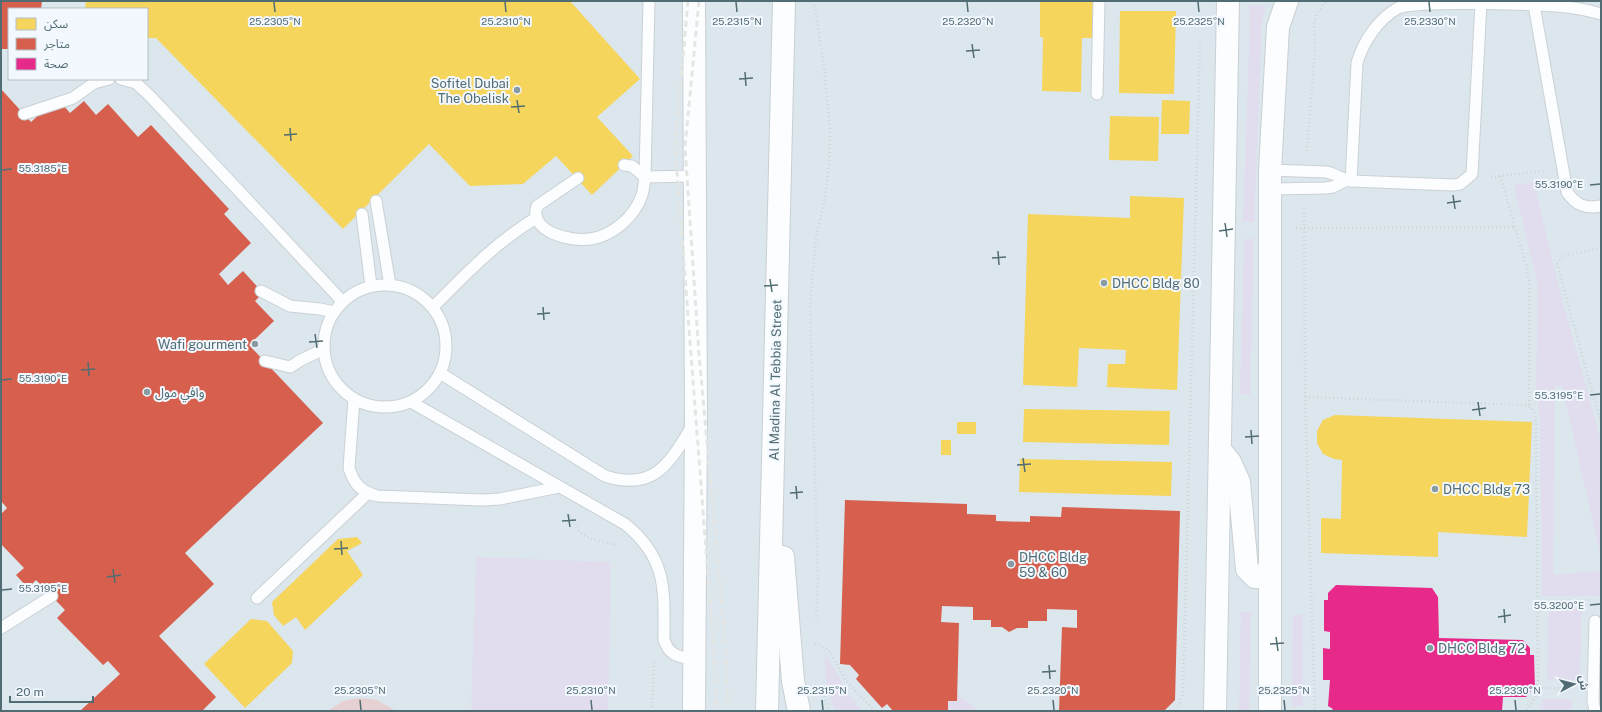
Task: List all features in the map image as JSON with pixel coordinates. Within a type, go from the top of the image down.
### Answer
[{"type":"street","points":[[694,1],[696,420],[694,711]]},
{"type":"street","name":"Al Madina Al Tebbia Street","points":[[767,711],[784,1]]},
{"type":"street","points":[[1215,711],[1228,1]]},
{"type":"street","points":[[1270,711],[1270,179],[1278,27],[1287,1]]},
{"type":"street","points":[[1220,450],[1230,462],[1239,482],[1247,569],[1255,576],[1261,577],[1270,569]]},
{"type":"street","points":[[771,529],[777,538],[783,559],[793,681],[796,703],[799,711]]},
{"type":"lane","points":[[578,178],[537,206],[536,218],[539,225],[548,231],[568,237],[591,239],[605,234],[619,226],[630,215],[642,196],[645,177],[649,1]]},
{"type":"lane","points":[[1097,94],[1098,1]]},
{"type":"lane","points":[[1348,181],[1357,63],[1361,48],[1390,13],[1399,7],[1409,4],[1430,2],[1481,3],[1534,5],[1579,9],[1601,14]]},
{"type":"lane","points":[[1270,179],[1325,188],[1333,187],[1348,181],[1453,186],[1467,180],[1472,174],[1473,166],[1481,3]]},
{"type":"lane","points":[[1534,5],[1567,192],[1574,202],[1584,207],[1601,206]]},
{"type":"lane","points":[[24,114],[73,98],[94,82],[104,80]]},
{"type":"lane","points":[[125,80],[136,83],[150,96],[343,302]]},
{"type":"lane","points":[[624,165],[632,166],[645,177],[695,176]]},
{"type":"lane","points":[[1270,179],[1326,172],[1334,173],[1348,181]]},
{"type":"lane","points":[[376,201],[390,285]]},
{"type":"lane","points":[[362,214],[371,286]]},
{"type":"lane","points":[[433,307],[499,243],[536,218]]},
{"type":"lane","points":[[390,285],[406,288],[420,296],[433,307],[442,322],[446,339],[446,357],[440,373],[433,385],[423,395],[411,402],[392,408],[372,406],[354,399],[338,386],[328,369],[324,349],[326,330],[334,312],[343,302],[356,292],[371,286],[390,285]]},
{"type":"lane","points":[[261,291],[290,306],[334,312]]},
{"type":"lane","points":[[265,361],[290,367],[324,349]]},
{"type":"lane","points":[[440,373],[606,476],[618,480],[632,481],[646,478],[658,472],[669,463],[696,420]]},
{"type":"lane","points":[[354,399],[350,468],[352,478],[358,488],[367,494],[378,496],[482,500],[518,496],[559,487]]},
{"type":"lane","points":[[411,402],[625,524],[638,534],[648,546],[662,575],[664,591],[664,640],[667,647],[672,654],[695,660]]},
{"type":"lane","points":[[257,598],[367,494]]},
{"type":"lane","points":[[1,628],[52,596]]},
{"type":"lane","points":[[1587,711],[1594,706],[1593,688],[1595,620]]},
{"type":"path","points":[[814,1],[825,72],[830,129],[829,165],[816,237],[810,305],[818,579],[815,629]]},
{"type":"path","points":[[1183,711],[1178,710],[1183,693],[1200,40]]},
{"type":"path","points":[[1467,180],[1562,169]]},
{"type":"path","points":[[1500,176],[1529,282],[1529,406]]},
{"type":"path","points":[[1270,228],[1515,227]]},
{"type":"path","points":[[1195,229],[1223,229]]},
{"type":"path","points":[[1601,248],[1563,256],[1557,264],[1601,423]]},
{"type":"path","points":[[1315,711],[1305,397],[1529,406],[1533,409],[1536,421],[1538,688],[1532,704],[1526,711]]},
{"type":"path","points":[[571,493],[568,505],[570,516],[578,532],[583,536],[618,545]]},
{"type":"path","points":[[1537,601],[1595,600]]},
{"type":"path","points":[[815,636],[814,643],[816,651]]},
{"type":"path","points":[[814,643],[829,650],[846,681],[875,711]]},
{"type":"path","points":[[652,711],[654,657]]},
{"type":"path","points":[[1538,688],[1593,688]]},
{"type":"path","points":[[821,690],[829,711]]},
{"type":"shaded area","points":[[1,1],[1601,1],[1601,711],[1,711]]},
{"type":"shaded area","points":[[1249,5],[1266,6],[1262,22],[1254,222],[1243,222],[1250,21]]},
{"type":"shaded area","points":[[1534,182],[1558,284],[1601,442],[1601,558],[1562,385],[1555,386],[1553,575],[1601,571],[1601,596],[1542,596],[1540,419],[1536,394],[1538,286],[1514,185]]},
{"type":"shaded area","points":[[1244,239],[1254,239],[1250,395],[1240,394]]},
{"type":"shaded area","points":[[476,557],[611,562],[608,711],[471,711]]},
{"type":"shaded area","points":[[1549,607],[1582,608],[1580,680],[1547,679]]},
{"type":"shaded area","points":[[1241,612],[1251,612],[1249,711],[1239,711]]},
{"type":"shaded area","points":[[1293,615],[1303,615],[1303,706],[1292,706]]},
{"type":"shaded area","points":[[825,653],[849,695],[862,711],[835,711],[826,686]]},
{"type":"shaded area","points":[[957,694],[979,711],[940,711],[948,710],[948,701],[956,701]]},
{"type":"shaded area","points":[[359,698],[377,700],[396,711],[328,711],[343,701]]},
{"type":"shaded area","points":[[1543,699],[1573,699],[1571,711],[1540,711]]},
{"type":"building: سكن","points":[[86,1],[570,1],[640,79],[597,117],[633,156],[592,195],[556,156],[523,184],[470,186],[429,144],[343,229],[156,38],[148,38],[148,8],[85,8]]},
{"type":"building: سكن","points":[[1040,1],[1094,1],[1093,38],[1082,38],[1081,92],[1042,91],[1043,37],[1040,37]]},
{"type":"building: سكن","points":[[1120,11],[1176,11],[1174,94],[1119,93]]},
{"type":"building: سكن","points":[[1162,100],[1190,101],[1189,134],[1161,134]]},
{"type":"building: سكن","points":[[1110,116],[1159,117],[1158,161],[1109,160]]},
{"type":"building: سكن","name":"DHCC Bldg 80","points":[[1130,196],[1184,198],[1177,390],[1107,387],[1108,364],[1125,364],[1126,350],[1079,348],[1077,387],[1023,385],[1028,214],[1130,218]]},
{"type":"building: سكن","points":[[1024,409],[1170,411],[1169,445],[1023,442]]},
{"type":"building: سكن","name":"DHCC Bldg 73","points":[[1335,415],[1532,422],[1527,537],[1438,532],[1438,557],[1321,553],[1321,518],[1341,519],[1342,460],[1334,459],[1323,454],[1317,443],[1317,431],[1323,420]]},
{"type":"building: سكن","points":[[957,422],[976,422],[976,434],[957,434]]},
{"type":"building: سكن","points":[[941,440],[951,440],[951,455],[941,455]]},
{"type":"building: سكن","points":[[1020,459],[1172,462],[1171,496],[1019,492]]},
{"type":"building: سكن","points":[[357,537],[362,543],[347,551],[363,575],[305,630],[296,617],[283,626],[274,615],[272,602],[338,539]]},
{"type":"building: سكن","points":[[251,619],[267,621],[293,651],[292,663],[245,708],[204,664]]},
{"type":"building: متاجر","points":[[1,1],[42,1],[41,8],[8,8],[8,49],[1,49]]},
{"type":"building: متاجر","name":"وافي مول","points":[[1,89],[31,122],[57,98],[70,113],[84,101],[96,115],[108,104],[138,137],[151,125],[229,209],[224,214],[251,243],[219,274],[228,285],[243,271],[263,293],[255,301],[274,321],[249,345],[323,423],[185,553],[214,584],[159,636],[216,697],[202,711],[80,711],[120,674],[108,661],[103,665],[57,618],[65,610],[36,580],[28,588],[16,575],[24,568],[1,544],[1,514],[7,508],[1,501]]},
{"type":"building: متاجر","name":"DHCC Bldg 59 & 60","points":[[845,500],[967,504],[967,514],[996,515],[996,521],[1030,522],[1030,516],[1061,517],[1062,507],[1180,511],[1175,700],[1164,711],[1059,711],[1062,627],[1077,628],[1077,610],[1047,609],[1047,621],[1028,621],[1028,628],[1017,628],[1009,632],[1002,627],[991,627],[991,620],[973,620],[973,607],[942,606],[941,622],[959,623],[957,701],[948,701],[948,710],[940,711],[893,711],[887,704],[882,708],[856,679],[859,675],[850,665],[840,664]]},
{"type":"building: صحة","name":"DHCC Bldg 72","points":[[1336,585],[1432,588],[1438,597],[1439,638],[1523,640],[1530,648],[1530,655],[1534,655],[1535,688],[1531,688],[1531,691],[1526,697],[1503,697],[1502,711],[1331,711],[1333,709],[1328,706],[1330,680],[1323,680],[1323,648],[1330,649],[1330,632],[1324,631],[1324,600],[1328,600],[1328,593]]},
{"type":"railway","points":[[688,1],[675,146],[714,654],[716,711]]},
{"type":"railway","points":[[699,1],[685,147],[699,354],[726,651],[728,711]]},
{"type":"place","name":"Sofitel Dubai The Obelisk","points":[[517,90]]},
{"type":"place","name":"DHCC Bldg 80","points":[[1104,283]]},
{"type":"place","name":"Wafi gourment","points":[[255,344]]},
{"type":"place","name":"وافي مول","points":[[147,392]]},
{"type":"place","name":"DHCC Bldg 73","points":[[1435,489]]},
{"type":"place","name":"DHCC Bldg 59 & 60","points":[[1011,564]]},
{"type":"place","name":"DHCC Bldg 72","points":[[1430,648]]}]
